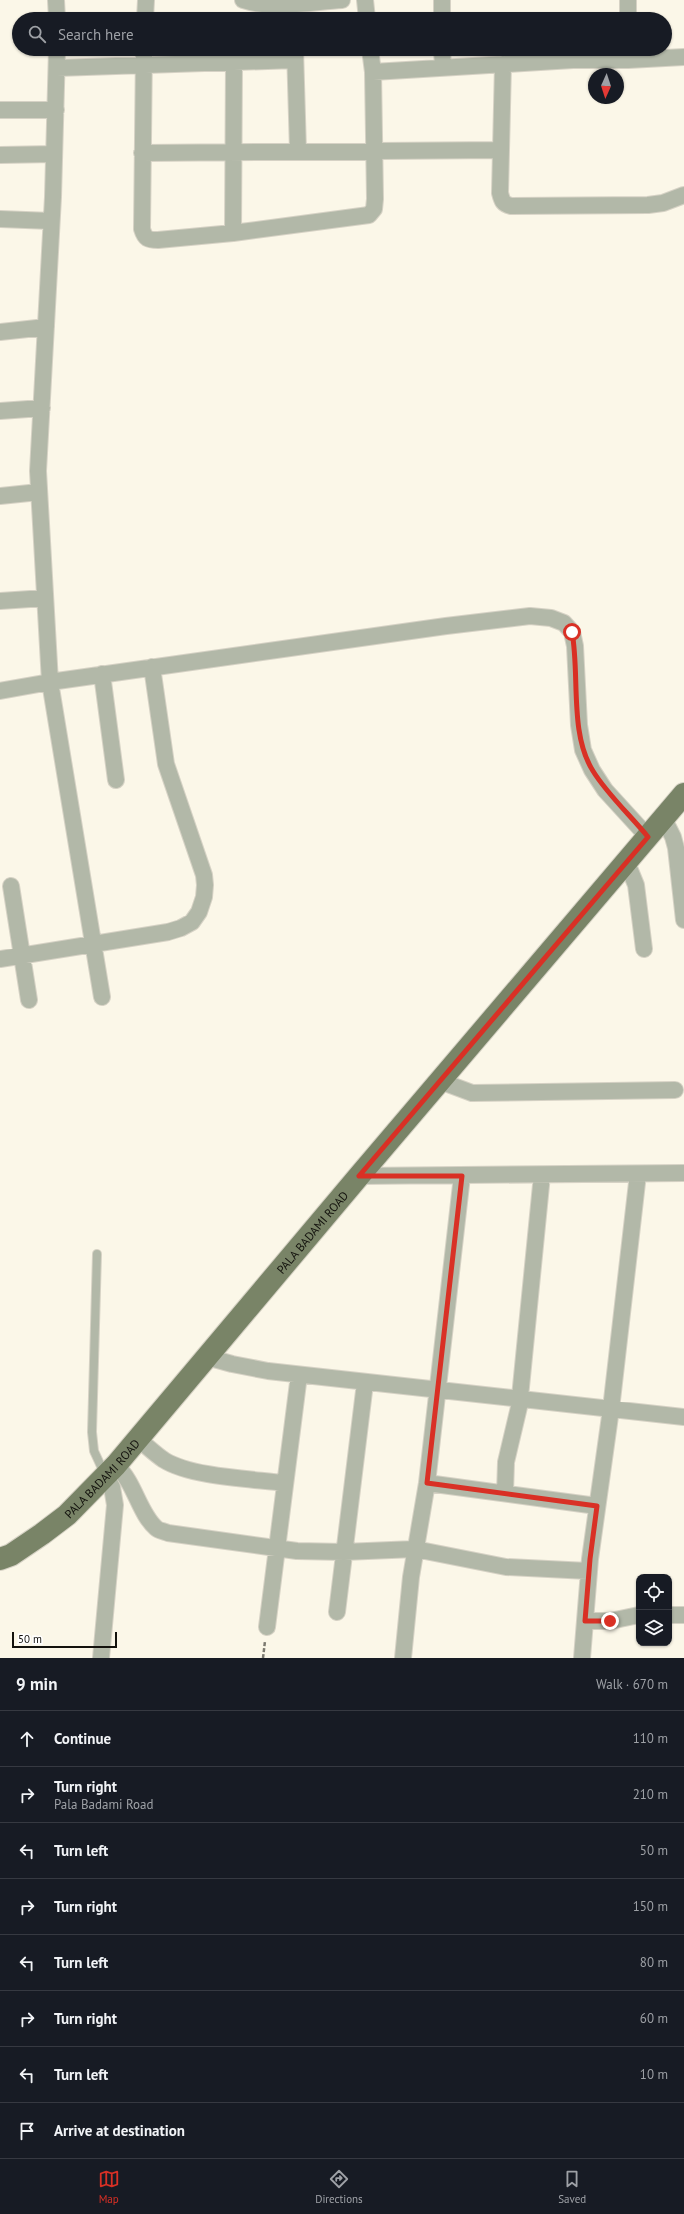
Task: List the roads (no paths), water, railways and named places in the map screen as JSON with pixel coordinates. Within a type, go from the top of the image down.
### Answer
[{"type":"main road","name":"PALA BADAMI ROAD","points":[[0,1559],[11,1555],[42,1534],[67,1514],[111,1471],[359,1176],[648,837],[677,806]]},
{"type":"street","points":[[56,0],[57,12]]},
{"type":"street","points":[[145,12],[146,0]]},
{"type":"street","points":[[243,0],[294,11],[342,0]]},
{"type":"street","points":[[365,0],[366,12]]},
{"type":"street","points":[[442,0],[442,12]]},
{"type":"street","points":[[628,0],[628,12]]},
{"type":"street","points":[[57,56],[56,110],[39,492],[50,682],[102,997]]},
{"type":"street","points":[[144,56],[142,229],[144,236],[149,240],[232,234],[369,216],[374,209],[375,199],[373,72],[371,56]]},
{"type":"street","points":[[57,68],[234,62],[280,56]]},
{"type":"street","points":[[295,56],[298,151]]},
{"type":"street","points":[[442,56],[443,68]]},
{"type":"street","points":[[373,72],[617,56]]},
{"type":"street","points":[[656,56],[684,57]]},
{"type":"street","points":[[232,234],[234,62]]},
{"type":"street","points":[[502,64],[502,200],[505,205],[648,205],[663,203],[684,195]]},
{"type":"street","points":[[0,110],[56,110]]},
{"type":"street","points":[[142,153],[501,150]]},
{"type":"street","points":[[0,155],[54,154]]},
{"type":"street","points":[[0,219],[51,221]]},
{"type":"street","points":[[0,332],[46,327]]},
{"type":"street","points":[[0,411],[42,408]]},
{"type":"street","points":[[0,496],[39,492]]},
{"type":"street","points":[[0,601],[45,598]]},
{"type":"street","points":[[0,690],[102,674],[446,626],[530,616],[551,618],[564,624],[572,632],[575,646],[579,725],[583,750],[592,770],[606,790],[648,837]]},
{"type":"street","points":[[0,959],[181,928],[192,922],[199,912],[204,897],[204,875],[166,764],[152,667]]},
{"type":"street","points":[[102,674],[116,780]]},
{"type":"street","points":[[677,806],[674,837],[684,920]]},
{"type":"street","points":[[627,863],[636,885],[644,950]]},
{"type":"street","points":[[11,886],[30,1000]]},
{"type":"street","points":[[440,1081],[472,1093],[678,1083]]},
{"type":"street","points":[[359,1176],[684,1173]]},
{"type":"street","points":[[582,1658],[588,1571],[611,1409],[638,1174]]},
{"type":"street","points":[[505,1494],[506,1462],[519,1407],[518,1400],[542,1175]]},
{"type":"street","points":[[403,1658],[415,1549],[427,1483],[462,1176]]},
{"type":"street","points":[[207,1356],[247,1368],[298,1375],[684,1417]]},
{"type":"street","points":[[267,1626],[298,1375]]},
{"type":"street","points":[[337,1612],[365,1382]]},
{"type":"street","points":[[138,1439],[165,1460],[178,1466],[218,1474],[284,1483]]},
{"type":"street","points":[[111,1471],[130,1481],[149,1520],[157,1529],[168,1533],[316,1552],[415,1549],[506,1567],[588,1571]]},
{"type":"street","points":[[101,1658],[115,1505],[111,1471]]},
{"type":"street","points":[[427,1483],[597,1506]]},
{"type":"street","points":[[672,1615],[684,1615]]},
{"type":"street","points":[[585,1621],[610,1621],[636,1616]]},
{"type":"lane","points":[[97,1254],[92,1432],[94,1451],[111,1471]]}]
